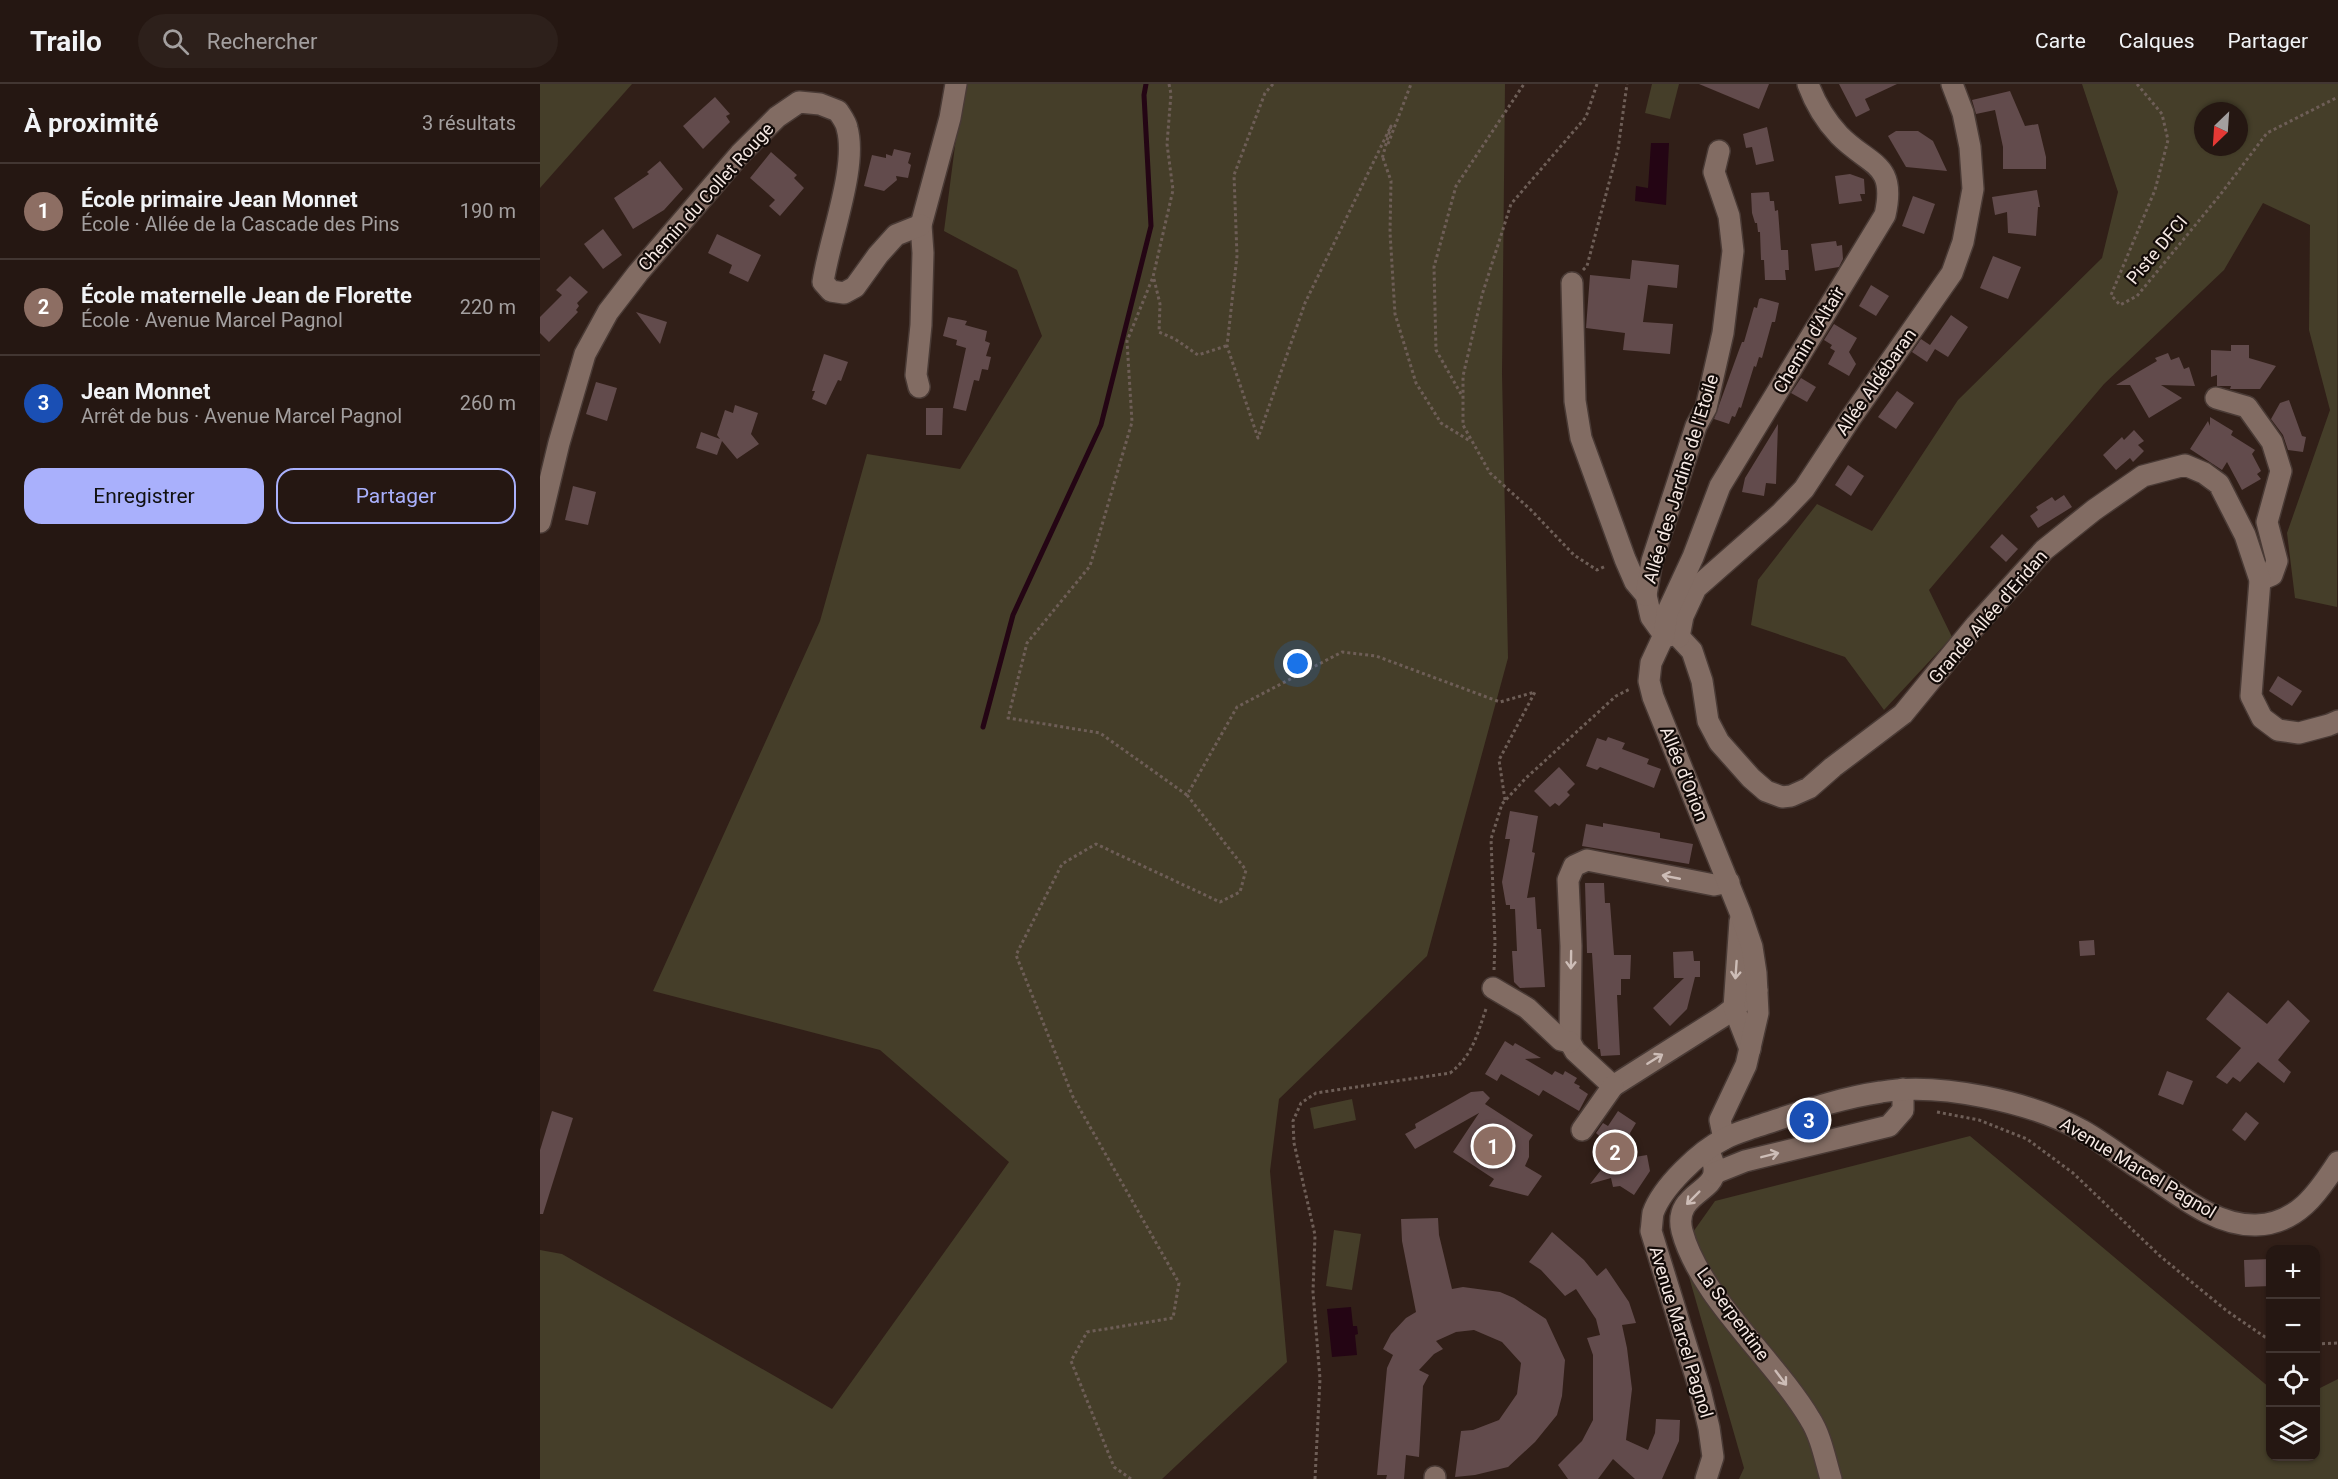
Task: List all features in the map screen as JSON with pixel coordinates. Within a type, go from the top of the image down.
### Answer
[{"type":"street","points":[[919,387],[916,375],[921,325],[923,253],[921,225],[951,118],[956,84]]},
{"type":"street","name":"Chemin d'Altaïr","points":[[1672,636],[1667,613],[1693,557],[1720,486],[1885,215],[1889,197],[1888,181],[1877,164],[1839,135],[1816,104],[1808,84]]},
{"type":"street","name":"Allée Aldébaran","points":[[1672,636],[1696,588],[1780,514],[1804,489],[1952,273],[1963,242],[1972,189],[1970,147],[1963,113],[1952,84]]},
{"type":"street","name":"Chemin du Collet Rouge","points":[[540,522],[559,443],[585,354],[608,312],[638,273],[732,163],[777,117],[799,102],[820,104],[838,111],[847,128],[847,178],[826,259],[823,282],[831,291],[844,293],[855,287],[896,235],[921,225]]},
{"type":"street","name":"Allée des Jardins de l'Etoile","points":[[1646,595],[1652,561],[1690,443],[1706,408],[1723,333],[1733,250],[1729,216],[1714,172],[1719,151]]},
{"type":"street","points":[[1572,283],[1575,401],[1581,438],[1625,559],[1635,582],[1646,595]]},
{"type":"street","points":[[2216,398],[2247,407],[2272,442],[2281,471],[2268,522],[2277,561],[2272,575],[2260,580]]},
{"type":"street","name":"Grande Allée d'Eridan","points":[[1646,595],[1651,617],[1692,651],[1702,681],[1708,721],[1719,742],[1751,778],[1766,791],[1782,797],[1791,796],[1809,788],[1833,767],[1904,714],[1976,625],[2044,550],[2094,510],[2143,476],[2185,465],[2204,473],[2219,484],[2245,534],[2260,580],[2251,696],[2262,718],[2278,730],[2299,733],[2338,721]]},
{"type":"street","points":[[1693,557],[1699,570],[1711,574]]},
{"type":"street","points":[[1649,681],[1651,663],[1672,636]]},
{"type":"street","name":"Allée d'Orion","points":[[1649,681],[1653,697],[1729,882],[1752,947],[1758,1014],[1746,1065],[1720,1120],[1716,1144]]},
{"type":"street","points":[[1613,1086],[1575,1051],[1570,1042],[1571,946],[1568,880],[1574,866],[1587,860],[1714,885],[1729,882]]},
{"type":"street","name":"Allée d'Orion","points":[[1740,912],[1734,1008],[1750,1049]]},
{"type":"street","points":[[1493,988],[1527,1008],[1561,1040],[1570,1042]]},
{"type":"street","points":[[1582,1131],[1613,1086],[1734,1008],[1757,990]]},
{"type":"street","points":[[1716,1144],[1715,1173],[1745,1161],[1889,1126],[1903,1110],[1903,1089]]},
{"type":"street","name":"Avenue Marcel Pagnol","points":[[1706,1479],[1713,1457],[1709,1428],[1700,1390],[1651,1231],[1653,1214],[1660,1198],[1688,1167],[1716,1144],[1835,1102],[1880,1092],[1903,1089],[1978,1096],[2016,1104],[2082,1130],[2205,1211],[2230,1221],[2255,1225],[2278,1222],[2300,1210],[2317,1195],[2338,1162]]},
{"type":"street","name":"La Serpentine","points":[[1715,1173],[1712,1182],[1689,1198],[1683,1209],[1681,1230],[1703,1277],[1811,1420],[1831,1479]]},
{"type":"path","points":[[1131,1479],[1114,1467],[1071,1361],[1087,1332],[1173,1318],[1179,1283],[1073,1096],[1016,955],[1062,864],[1096,844],[1220,902],[1240,892],[1246,870],[1187,795],[1100,733],[1008,718],[1027,643],[1090,566],[1132,422],[1126,341],[1153,277],[1173,190],[1167,144],[1171,94],[1168,84]]},
{"type":"path","points":[[1273,84],[1265,93],[1234,175],[1238,256],[1227,346],[1258,438],[1305,303],[1391,126],[1382,159],[1391,181],[1390,232],[1395,314],[1416,383],[1441,423],[1472,441]]},
{"type":"path","points":[[1382,159],[1411,84]]},
{"type":"path","points":[[1463,396],[1436,350],[1434,267],[1456,186],[1524,84]]},
{"type":"path","points":[[1597,84],[1586,117],[1511,204],[1482,295],[1463,376],[1463,425],[1490,473],[1530,509],[1574,555],[1598,570],[1625,559]]},
{"type":"path","points":[[1572,283],[1587,266],[1618,149],[1627,84]]},
{"type":"path","name":"Piste DFCI","points":[[2137,84],[2162,114],[2168,140],[2155,190],[2111,296],[2120,305],[2137,296],[2267,134],[2338,97]]},
{"type":"path","points":[[1153,277],[1160,304],[1159,332],[1175,339],[1198,355],[1227,346]]},
{"type":"path","points":[[1187,795],[1237,707],[1342,652],[1376,656],[1500,702],[1534,692],[1499,760],[1505,800]]},
{"type":"path","points":[[1315,1479],[1320,1379],[1312,1292],[1315,1235],[1294,1143],[1293,1121],[1301,1103],[1316,1093],[1450,1073],[1464,1062],[1471,1051],[1493,988],[1495,942],[1491,839],[1496,818],[1505,800],[1526,778],[1616,696],[1649,681]]},
{"type":"path","points":[[1935,1111],[1979,1120],[2027,1139],[2073,1173],[2160,1256],[2219,1304],[2266,1337]]},
{"type":"path","points":[[2320,1344],[2338,1343]]},
{"type":"shaded area","points":[[540,84],[632,84],[540,188]]},
{"type":"shaded area","points":[[963,84],[1505,84],[1502,374],[1508,658],[1427,956],[1279,1099],[1270,1171],[1287,1362],[1162,1479],[540,1479],[540,1250],[562,1254],[832,1409],[1009,1162],[880,1050],[653,991],[820,621],[867,454],[960,469],[1042,336],[1017,270],[944,231]]},
{"type":"shaded area","points":[[1652,84],[1679,84],[1670,119],[1645,113]]},
{"type":"shaded area","points":[[2082,84],[2338,84],[2337,607],[2295,598],[2287,533],[2330,410],[2309,330],[2310,225],[2263,203],[2224,270],[2104,384],[1929,590],[1952,637],[1884,710],[1845,657],[1751,625],[1758,580],[1817,504],[1872,531],[1958,400],[2102,258],[2118,192]]},
{"type":"shaded area","points":[[1651,143],[1669,143],[1666,205],[1635,201],[1636,186],[1648,188]]},
{"type":"shaded area","points":[[1352,1099],[1356,1120],[1314,1129],[1310,1108]]},
{"type":"shaded area","points":[[1970,1136],[2266,1385],[2266,1461],[2320,1461],[2320,1388],[2338,1379],[2338,1479],[1739,1479],[1744,1468],[1681,1249],[1715,1201]]},
{"type":"shaded area","points":[[1334,1230],[1361,1234],[1352,1290],[1326,1286]]},
{"type":"shaded area","points":[[1351,1307],[1353,1326],[1357,1326],[1358,1334],[1355,1335],[1357,1355],[1332,1357],[1327,1309]]},
{"type":"building","points":[[1699,84],[1769,84],[1759,109]]},
{"type":"building","points":[[1839,84],[1897,84],[1865,99],[1870,110],[1856,117]]},
{"type":"building","points":[[2010,91],[2025,126],[2038,124],[2046,157],[2046,169],[2003,169],[2003,147],[1995,110],[1976,114],[1972,100]]},
{"type":"building","points":[[715,97],[730,114],[726,116],[730,122],[703,149],[683,126]]},
{"type":"building","points":[[1767,127],[1774,161],[1756,165],[1752,147],[1746,148],[1743,134]]},
{"type":"building","points":[[1896,131],[1918,131],[1933,141],[1947,171],[1906,167],[1888,136]]},
{"type":"building","points":[[894,149],[911,153],[908,178],[896,176],[897,180],[884,191],[864,186],[872,155],[886,158],[886,154],[892,156]]},
{"type":"building","points":[[771,152],[797,175],[794,178],[804,188],[780,216],[769,206],[775,200],[750,178]]},
{"type":"building","points":[[660,161],[683,189],[664,210],[633,229],[614,198],[649,174],[647,172]]},
{"type":"building","points":[[1850,174],[1864,179],[1865,194],[1860,194],[1862,201],[1839,204],[1835,176]]},
{"type":"building","points":[[2037,190],[2040,207],[2038,207],[2036,236],[2008,233],[2007,212],[1995,215],[1992,197]]},
{"type":"building","points":[[1769,192],[1770,201],[1774,201],[1775,211],[1778,210],[1781,250],[1788,250],[1789,270],[1785,270],[1786,280],[1765,280],[1764,260],[1761,260],[1760,232],[1758,232],[1752,213],[1751,193]]},
{"type":"building","points":[[1913,196],[1935,204],[1924,234],[1902,226]]},
{"type":"building","points":[[603,229],[622,255],[603,269],[584,244]]},
{"type":"building","points":[[717,234],[761,255],[748,282],[729,273],[732,265],[708,253]]},
{"type":"building","points":[[1836,241],[1837,246],[1842,245],[1843,259],[1839,267],[1815,271],[1811,244]]},
{"type":"building","points":[[1993,256],[2021,267],[2008,299],[1980,288]]},
{"type":"building","points":[[1632,260],[1679,265],[1677,288],[1648,285],[1643,322],[1673,324],[1670,354],[1623,350],[1625,333],[1586,328],[1590,275],[1630,279]]},
{"type":"building","points":[[570,276],[588,292],[577,303],[578,312],[549,342],[540,333],[540,317],[562,295],[556,290]]},
{"type":"building","points":[[1871,285],[1889,296],[1876,316],[1859,306]]},
{"type":"building","points":[[1761,298],[1779,303],[1775,322],[1772,322],[1762,358],[1759,357],[1756,367],[1754,366],[1741,408],[1739,407],[1735,417],[1732,416],[1729,424],[1714,419],[1742,342],[1744,342],[1754,307],[1757,308]]},
{"type":"building","points":[[636,312],[667,322],[660,344]]},
{"type":"building","points":[[1951,315],[1968,327],[1948,357],[1935,349],[1927,362],[1912,352],[1921,339],[1930,345]]},
{"type":"building","points":[[948,317],[967,321],[965,325],[987,331],[985,341],[990,343],[986,356],[991,357],[988,370],[982,369],[979,381],[974,380],[966,411],[953,408],[966,348],[956,345],[957,340],[943,336]]},
{"type":"building","points":[[1834,324],[1857,338],[1849,352],[1856,364],[1849,376],[1828,364],[1835,351],[1830,348],[1832,345],[1824,340]]},
{"type":"building","points":[[2231,345],[2249,345],[2249,358],[2276,366],[2260,389],[2230,389],[2231,386],[2217,386],[2217,375],[2211,377],[2211,350],[2231,351]]},
{"type":"building","points":[[2168,353],[2171,360],[2179,357],[2184,369],[2189,367],[2195,386],[2161,385],[2182,398],[2149,418],[2130,385],[2116,385],[2157,361],[2155,358]]},
{"type":"building","points":[[824,354],[848,362],[841,381],[838,380],[826,405],[812,399],[815,391],[812,391]]},
{"type":"building","points":[[1801,378],[1816,387],[1807,402],[1791,393]]},
{"type":"building","points":[[596,382],[617,388],[607,421],[586,414]]},
{"type":"building","points":[[1897,391],[1914,403],[1896,429],[1878,417]]},
{"type":"building","points":[[2289,400],[2302,436],[2306,437],[2303,452],[2288,450],[2283,435],[2271,419],[2280,403]]},
{"type":"building","points":[[735,405],[758,413],[751,434],[759,444],[737,459],[722,441],[717,455],[696,448],[701,432],[720,439],[717,435],[725,410],[733,413]]},
{"type":"building","points":[[926,408],[943,408],[942,435],[926,435]]},
{"type":"building","points":[[2210,417],[2233,431],[2231,435],[2255,450],[2252,454],[2261,471],[2257,474],[2261,479],[2242,490],[2227,462],[2222,470],[2190,449],[2208,421],[2210,426]]},
{"type":"building","points":[[1778,424],[1776,484],[1766,483],[1764,496],[1742,492],[1745,478]]},
{"type":"building","points":[[2134,430],[2144,441],[2138,445],[2144,451],[2133,462],[2130,458],[2116,470],[2103,455],[2122,437],[2124,440]]},
{"type":"building","points":[[1848,465],[1864,476],[1851,496],[1835,485]]},
{"type":"building","points":[[573,486],[596,492],[588,525],[565,520]]},
{"type":"building","points":[[2064,495],[2072,507],[2038,528],[2030,516],[2038,510],[2036,507],[2052,497],[2055,501]]},
{"type":"building","points":[[2002,534],[2018,549],[2006,562],[1990,547]]},
{"type":"building","points":[[2278,676],[2302,691],[2292,706],[2269,691]]},
{"type":"building","points":[[1608,737],[1625,743],[1622,749],[1649,759],[1647,764],[1661,769],[1654,788],[1600,767],[1597,770],[1586,766],[1597,738],[1606,741]]},
{"type":"building","points":[[1559,767],[1575,784],[1567,792],[1570,795],[1559,806],[1555,803],[1550,807],[1534,791]]},
{"type":"building","points":[[1510,811],[1538,816],[1532,852],[1535,853],[1527,898],[1535,897],[1537,929],[1541,929],[1545,987],[1520,988],[1514,982],[1512,951],[1517,951],[1515,909],[1510,909],[1510,905],[1506,905],[1502,882],[1510,839],[1505,839]]},
{"type":"building","points":[[1603,823],[1660,833],[1660,838],[1693,844],[1689,864],[1582,846],[1586,824],[1603,827]]},
{"type":"building","points":[[1585,883],[1604,883],[1605,903],[1610,903],[1614,955],[1631,955],[1630,979],[1621,979],[1621,995],[1617,995],[1620,1055],[1601,1056],[1600,1049],[1598,1049],[1592,953],[1587,953]]},
{"type":"building","points":[[2094,940],[2095,955],[2080,956],[2079,941]]},
{"type":"building","points":[[1693,951],[1694,961],[1700,961],[1700,977],[1695,977],[1687,1009],[1670,1026],[1653,1008],[1684,978],[1674,978],[1673,952]]},
{"type":"building","points":[[2228,992],[2267,1024],[2288,1000],[2310,1021],[2278,1060],[2291,1072],[2284,1083],[2258,1062],[2240,1082],[2233,1077],[2227,1084],[2216,1077],[2241,1048],[2206,1019]]},
{"type":"building","points":[[1505,1041],[1513,1046],[1515,1043],[1541,1058],[1525,1059],[1552,1075],[1555,1071],[1563,1075],[1565,1071],[1577,1078],[1574,1083],[1588,1094],[1579,1111],[1543,1090],[1539,1096],[1501,1074],[1497,1081],[1485,1074]]},
{"type":"building","points":[[2167,1071],[2193,1081],[2183,1105],[2158,1095]]},
{"type":"building","points":[[1483,1091],[1490,1098],[1485,1104],[1533,1135],[1529,1141],[1529,1157],[1525,1166],[1542,1176],[1528,1196],[1489,1186],[1494,1179],[1453,1152],[1479,1113],[1415,1149],[1405,1134],[1416,1128],[1415,1124],[1471,1092]]},
{"type":"building","points":[[552,1111],[573,1118],[543,1214],[540,1214],[540,1150]]},
{"type":"building","points":[[1618,1111],[1636,1123],[1630,1133],[1635,1157],[1647,1155],[1650,1171],[1634,1195],[1620,1186],[1613,1187],[1611,1178],[1590,1184],[1616,1151],[1596,1133],[1603,1123],[1608,1126]]},
{"type":"building","points":[[2246,1112],[2259,1123],[2245,1141],[2232,1130]]},
{"type":"building","points":[[1438,1218],[1439,1235],[1452,1289],[1463,1287],[1500,1292],[1514,1298],[1546,1319],[1565,1360],[1562,1396],[1557,1415],[1535,1442],[1508,1467],[1455,1477],[1461,1431],[1473,1430],[1499,1420],[1517,1394],[1521,1363],[1502,1342],[1474,1330],[1456,1332],[1436,1341],[1443,1349],[1434,1354],[1419,1370],[1429,1375],[1423,1386],[1419,1457],[1406,1455],[1404,1479],[1386,1479],[1387,1475],[1377,1475],[1387,1368],[1393,1355],[1383,1349],[1391,1334],[1406,1318],[1416,1312],[1402,1241],[1401,1219]]},
{"type":"building","points":[[1552,1232],[1584,1260],[1597,1276],[1606,1268],[1629,1302],[1636,1323],[1622,1325],[1632,1389],[1626,1440],[1648,1450],[1655,1433],[1656,1419],[1680,1420],[1679,1441],[1662,1479],[1635,1479],[1613,1459],[1598,1479],[1568,1479],[1558,1465],[1582,1441],[1593,1420],[1593,1355],[1587,1338],[1600,1335],[1596,1319],[1576,1289],[1565,1296],[1541,1270],[1529,1262]]},
{"type":"building","points":[[2266,1259],[2266,1286],[2245,1287],[2244,1260]]},
{"type":"waterway","points":[[983,727],[1013,615],[1101,425],[1151,226],[1144,95],[1146,84]]},
{"type":"place","name":"Jean Monnet","points":[[1809,1120]]},
{"type":"place","name":"École primaire Jean Monnet","points":[[1493,1146]]},
{"type":"place","name":"École maternelle Jean de Florette","points":[[1615,1152]]}]
